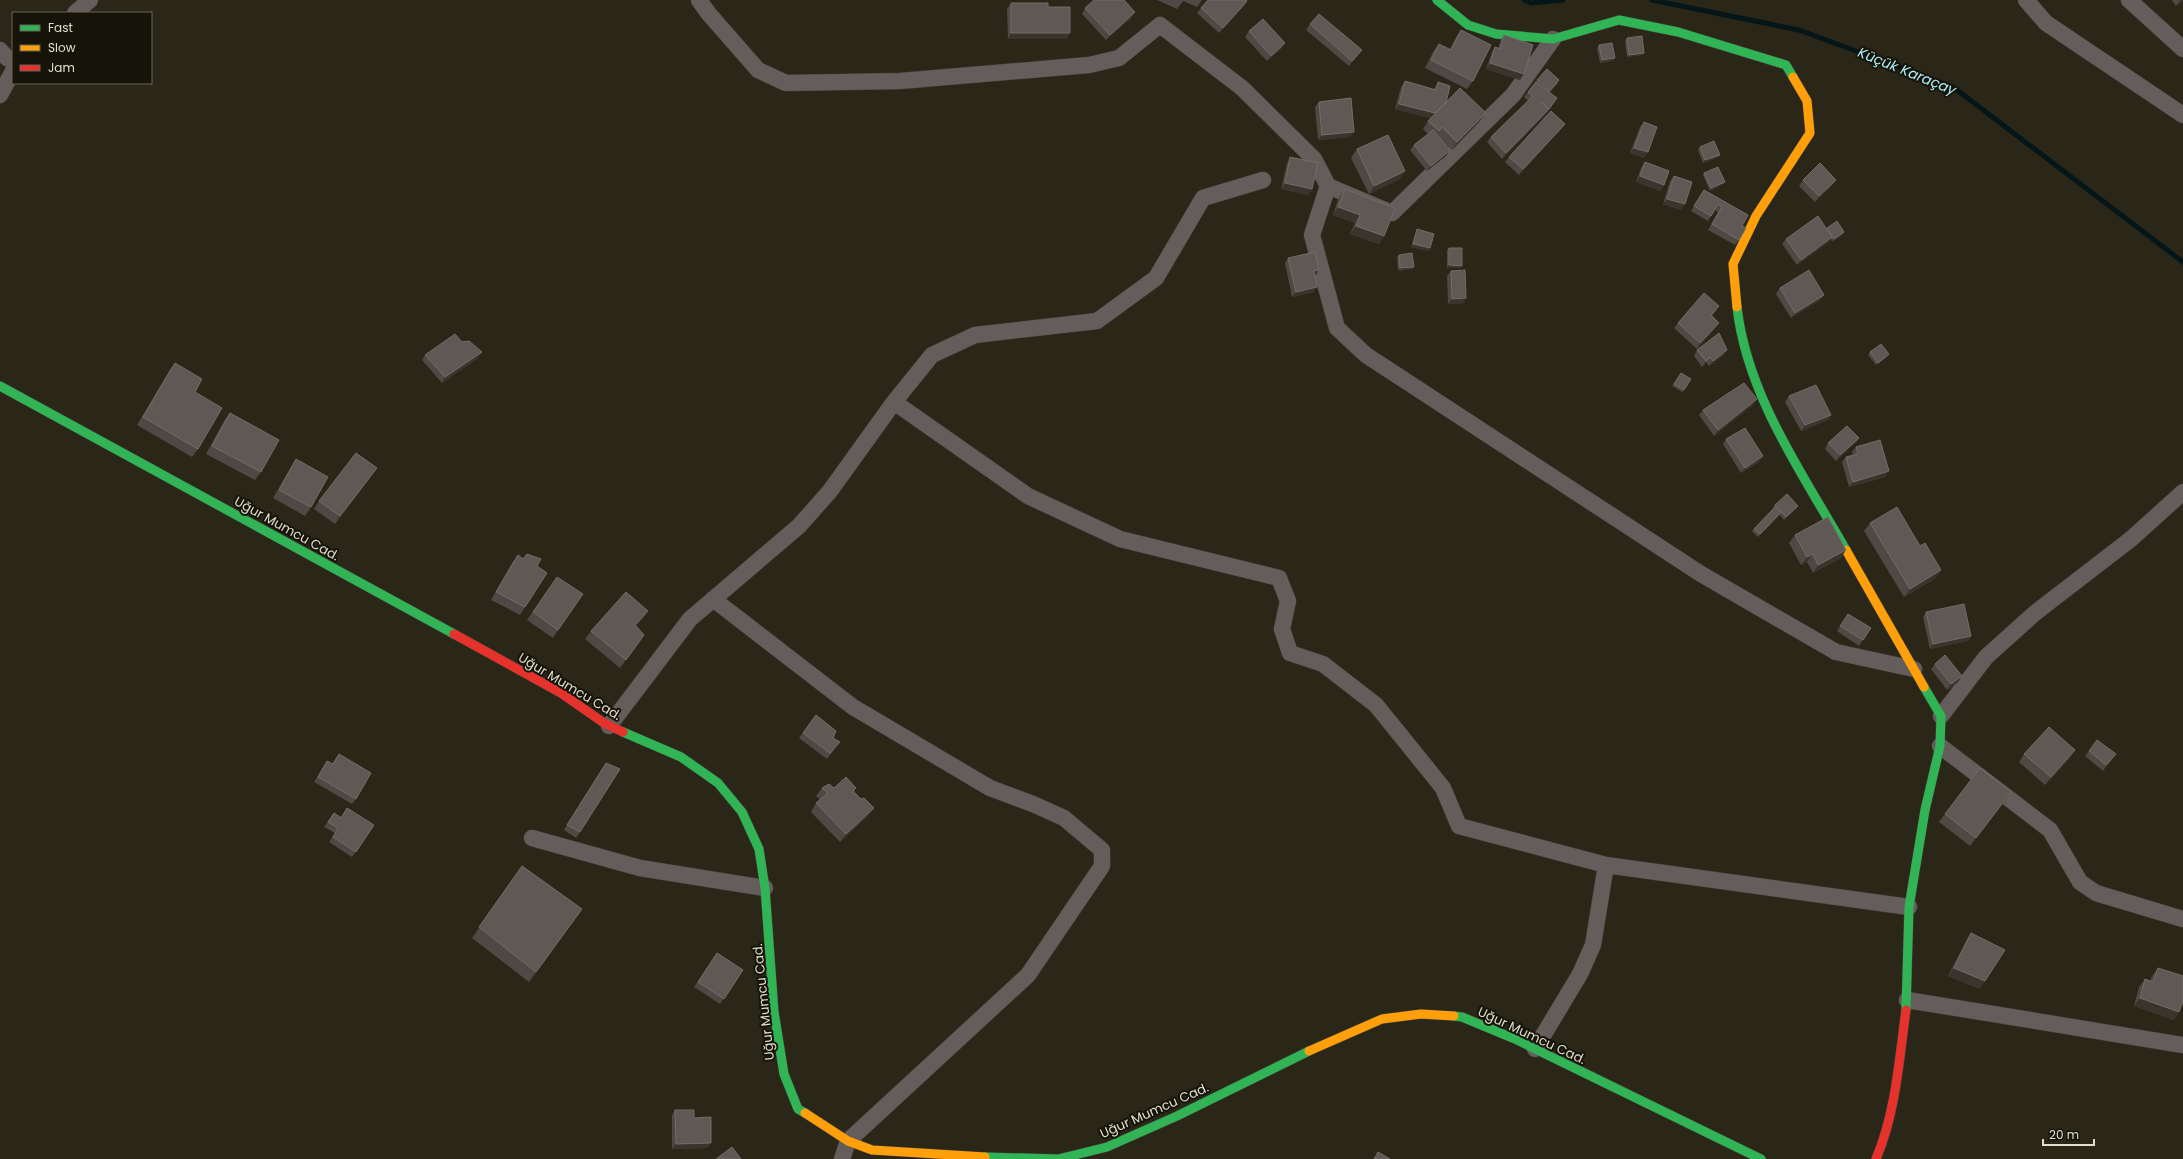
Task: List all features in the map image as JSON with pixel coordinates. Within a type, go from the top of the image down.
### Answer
[{"type":"street","points":[[76,12],[90,0]]},
{"type":"street","points":[[699,0],[709,14],[758,70],[786,83],[900,81],[1089,66],[1119,58],[1160,25],[1242,88],[1314,159],[1328,186],[1392,213],[1513,95],[1553,38]]},
{"type":"street","points":[[1438,0],[1446,9],[1468,25],[1496,34],[1553,38],[1619,20],[1678,32],[1786,65],[1807,101],[1810,133],[1756,216],[1732,264],[1740,331],[1767,410],[1940,716],[1940,746],[1925,810],[1909,908],[1907,1000],[1894,1100],[1882,1145],[1876,1159]]},
{"type":"street","points":[[2026,0],[2046,22],[2183,115]]},
{"type":"street","points":[[2129,0],[2183,49]]},
{"type":"street","points":[[0,50],[7,58],[12,60]]},
{"type":"street","points":[[0,95],[12,73]]},
{"type":"street","points":[[609,726],[690,619],[799,526],[830,491],[894,402],[932,355],[975,334],[1097,321],[1156,278],[1203,198],[1263,180]]},
{"type":"street","points":[[1328,186],[1312,235],[1337,328],[1366,355],[1701,574],[1836,652],[1914,669]]},
{"type":"street","name":"Uğur Mumcu Cad.","points":[[0,386],[561,693],[609,726],[681,757],[718,783],[742,812],[759,849],[765,888],[774,1012],[784,1074],[798,1110],[848,1141],[872,1150],[981,1157],[1058,1159],[1107,1147],[1184,1112],[1325,1043],[1382,1019],[1421,1014],[1462,1017],[1535,1049],[1761,1159]]},
{"type":"street","points":[[894,402],[1028,496],[1113,535],[1279,578],[1288,600],[1282,629],[1290,653],[1322,664],[1376,705],[1443,788],[1459,826],[1606,864],[1909,908]]},
{"type":"street","points":[[1940,716],[1986,658],[2035,613],[2130,538],[2183,492]]},
{"type":"street","points":[[713,599],[853,707],[990,788],[1064,818],[1102,850],[1102,866],[1028,974],[848,1141],[842,1159]]},
{"type":"street","points":[[1940,746],[2050,830],[2080,882],[2096,893],[2183,919]]},
{"type":"street","points":[[532,838],[640,868],[765,888]]},
{"type":"street","points":[[1535,1049],[1580,974],[1593,945],[1606,864]]},
{"type":"street","points":[[1907,1000],[2183,1045]]},
{"type":"building","points":[[1094,0],[1124,0],[1135,12],[1110,35],[1085,8]]},
{"type":"building","points":[[1208,0],[1247,1],[1223,28],[1201,8]]},
{"type":"building","points":[[1011,3],[1048,3],[1048,7],[1070,7],[1070,33],[1011,33]]},
{"type":"building","points":[[1319,14],[1362,50],[1352,61],[1310,24]]},
{"type":"building","points":[[1263,19],[1285,43],[1271,56],[1249,31]]},
{"type":"building","points":[[1461,30],[1491,45],[1473,81],[1431,60],[1439,44],[1451,50]]},
{"type":"building","points":[[1504,35],[1533,45],[1524,74],[1490,63],[1495,47],[1500,49]]},
{"type":"building","points":[[1642,36],[1644,53],[1629,55],[1627,38]]},
{"type":"building","points":[[1612,43],[1615,58],[1602,60],[1599,45]]},
{"type":"building","points":[[1547,69],[1559,80],[1550,91],[1537,80]]},
{"type":"building","points":[[1405,81],[1436,90],[1438,82],[1450,86],[1446,103],[1435,113],[1399,104]]},
{"type":"building","points":[[1536,82],[1557,98],[1549,109],[1506,153],[1491,137],[1533,96],[1528,92]]},
{"type":"building","points":[[1460,88],[1486,113],[1457,142],[1442,127],[1439,131],[1428,121]]},
{"type":"building","points":[[1351,98],[1354,132],[1322,135],[1319,102]]},
{"type":"building","points":[[1551,111],[1565,124],[1523,169],[1509,157]]},
{"type":"building","points":[[1644,122],[1657,127],[1648,152],[1634,148]]},
{"type":"building","points":[[1433,130],[1450,150],[1431,166],[1414,145]]},
{"type":"building","points":[[1388,135],[1405,171],[1374,186],[1357,149]]},
{"type":"building","points":[[1714,141],[1720,155],[1705,160],[1700,147]]},
{"type":"building","points":[[1290,157],[1318,163],[1312,189],[1285,183]]},
{"type":"building","points":[[1645,162],[1669,171],[1664,185],[1640,176]]},
{"type":"building","points":[[1820,163],[1836,180],[1819,196],[1803,180]]},
{"type":"building","points":[[1718,167],[1725,182],[1711,188],[1704,173]]},
{"type":"building","points":[[1674,176],[1692,182],[1685,204],[1667,199]]},
{"type":"building","points":[[1345,189],[1395,208],[1384,236],[1356,226],[1360,215],[1338,207]]},
{"type":"building","points":[[1704,190],[1748,215],[1742,226],[1746,228],[1739,240],[1712,224],[1722,207],[1718,204],[1711,216],[1694,206]]},
{"type":"building","points":[[1818,216],[1832,237],[1801,260],[1786,239]]},
{"type":"building","points":[[1837,221],[1844,232],[1834,239],[1827,228]]},
{"type":"building","points":[[1417,229],[1434,234],[1430,248],[1413,244]]},
{"type":"building","points":[[1449,248],[1462,248],[1462,266],[1449,265]]},
{"type":"building","points":[[1315,252],[1319,270],[1314,271],[1317,287],[1296,292],[1288,258]]},
{"type":"building","points":[[1412,253],[1414,267],[1400,268],[1399,255]]},
{"type":"building","points":[[1465,270],[1466,298],[1452,299],[1451,271]]},
{"type":"building","points":[[1809,270],[1824,295],[1795,313],[1780,288]]},
{"type":"building","points":[[1704,293],[1719,306],[1711,315],[1719,323],[1700,343],[1678,323]]},
{"type":"building","points":[[1719,333],[1727,350],[1713,361],[1710,357],[1706,361],[1697,350]]},
{"type":"building","points":[[455,334],[462,342],[469,341],[482,352],[445,377],[425,355]]},
{"type":"building","points":[[1881,344],[1889,354],[1878,363],[1870,352]]},
{"type":"building","points":[[175,363],[202,379],[195,392],[222,408],[198,449],[143,417]]},
{"type":"building","points":[[1681,373],[1691,379],[1684,390],[1674,384]]},
{"type":"building","points":[[1744,383],[1757,399],[1718,430],[1703,410]]},
{"type":"building","points":[[1816,385],[1831,415],[1805,425],[1789,396]]},
{"type":"building","points":[[230,413],[279,440],[261,472],[212,446]]},
{"type":"building","points":[[1847,426],[1859,438],[1840,455],[1828,443]]},
{"type":"building","points":[[1745,428],[1763,456],[1745,468],[1726,439]]},
{"type":"building","points":[[1880,440],[1889,471],[1853,482],[1846,457],[1858,454],[1856,447]]},
{"type":"building","points":[[356,453],[377,468],[340,516],[319,501]]},
{"type":"building","points":[[296,459],[328,477],[311,507],[279,490]]},
{"type":"building","points":[[1787,494],[1798,506],[1786,517],[1775,505]]},
{"type":"building","points":[[1775,507],[1781,512],[1760,534],[1754,529]]},
{"type":"building","points":[[1897,507],[1920,546],[1925,543],[1941,570],[1910,589],[1870,523]]},
{"type":"building","points":[[1828,517],[1846,550],[1818,565],[1813,554],[1807,557],[1795,535]]},
{"type":"building","points":[[527,554],[541,559],[537,566],[547,573],[525,607],[496,592],[518,555],[523,559]]},
{"type":"building","points":[[557,577],[583,594],[558,630],[533,612]]},
{"type":"building","points":[[626,592],[648,611],[635,625],[644,635],[626,660],[591,631]]},
{"type":"building","points":[[1964,604],[1971,636],[1933,644],[1926,612]]},
{"type":"building","points":[[1848,614],[1871,628],[1863,640],[1840,626]]},
{"type":"building","points":[[1945,655],[1962,676],[1951,684],[1935,664]]},
{"type":"building","points":[[816,715],[836,731],[833,738],[840,742],[830,753],[803,733]]},
{"type":"building","points":[[2049,727],[2075,750],[2051,777],[2024,754]]},
{"type":"building","points":[[2097,740],[2116,754],[2106,765],[2089,751]]},
{"type":"building","points":[[339,754],[371,773],[356,799],[318,777],[327,761],[333,764]]},
{"type":"building","points":[[606,763],[620,769],[580,832],[567,825]]},
{"type":"building","points":[[1980,768],[2011,792],[1976,838],[1945,814]]},
{"type":"building","points":[[846,777],[856,788],[853,791],[861,799],[864,798],[874,808],[846,834],[816,803],[828,793],[822,788],[829,784],[834,788]]},
{"type":"building","points":[[347,808],[374,825],[356,852],[333,837],[338,828],[328,822],[334,813],[341,818]]},
{"type":"building","points":[[522,866],[582,909],[536,972],[479,927]]},
{"type":"building","points":[[1971,933],[2005,950],[1985,981],[1954,968]]},
{"type":"building","points":[[717,953],[743,970],[724,999],[698,982]]},
{"type":"building","points":[[2158,968],[2183,976],[2183,1001],[2179,1012],[2140,998],[2145,979],[2153,982]]},
{"type":"building","points":[[675,1110],[694,1110],[694,1118],[711,1117],[711,1143],[676,1144]]},
{"type":"building","points":[[732,1147],[741,1159],[716,1159]]},
{"type":"building","points":[[1378,1152],[1390,1159],[1374,1159]]},
{"type":"waterway","name":"Küçük Karaçay","points":[[1524,0],[1531,3],[1563,0]]},
{"type":"waterway","name":"Küçük Karaçay","points":[[1652,0],[1799,30],[1953,87],[2183,262]]},
{"type":"traffic: fast","points":[[1437,0],[1468,25],[1496,34],[1553,39],[1619,20],[1678,32],[1786,65],[1793,77]]},
{"type":"traffic: fast","points":[[1737,307],[1743,340],[1752,372],[1765,403],[1795,463],[1846,550]]},
{"type":"traffic: fast","points":[[0,386],[454,634]]},
{"type":"traffic: fast","points":[[1906,1010],[1909,907],[1925,810],[1940,746],[1941,716],[1924,687]]},
{"type":"traffic: fast","points":[[623,732],[681,757],[718,783],[742,812],[759,849],[765,888],[774,1012],[784,1074],[798,1109],[805,1113]]},
{"type":"traffic: fast","points":[[1454,1016],[1462,1017],[1515,1039],[1761,1159]]},
{"type":"traffic: fast","points":[[985,1157],[1058,1159],[1107,1147],[1177,1116],[1309,1051]]},
{"type":"traffic: slow","points":[[1737,307],[1733,264],[1756,216],[1810,133],[1807,101],[1793,77]]},
{"type":"traffic: slow","points":[[1846,550],[1924,687]]},
{"type":"traffic: slow","points":[[1309,1051],[1382,1019],[1421,1014],[1454,1016]]},
{"type":"traffic: slow","points":[[805,1113],[848,1141],[872,1150],[985,1157]]},
{"type":"traffic: jam","points":[[454,634],[561,693],[604,723],[623,732]]},
{"type":"traffic: jam","points":[[1876,1159],[1888,1123],[1896,1086],[1906,1010]]}]
